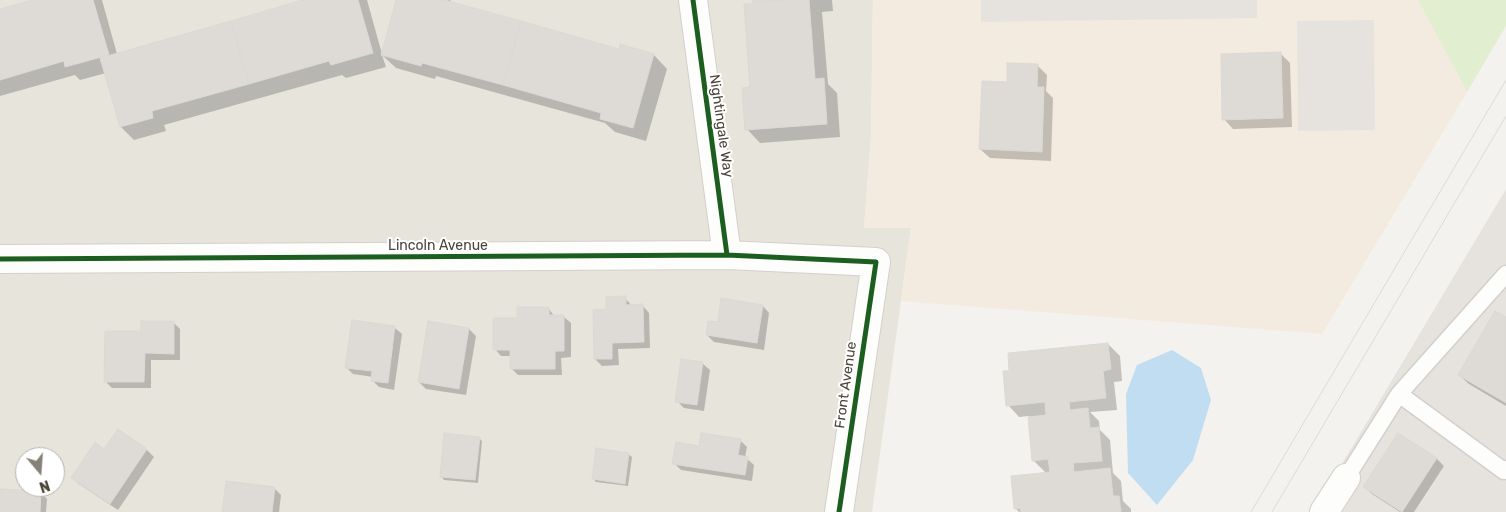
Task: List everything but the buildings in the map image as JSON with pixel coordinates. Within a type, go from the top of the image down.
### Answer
[{"type":"street","name":"Nightingale Way","points":[[693,0],[727,255]]},
{"type":"street","name":"Lincoln Avenue","points":[[0,260],[727,255],[876,262]]},
{"type":"street","name":"Front Avenue","points":[[839,512],[876,262]]},
{"type":"street","points":[[1324,512],[1346,478]]},
{"type":"lane","points":[[1346,478],[1399,394],[1506,274]]},
{"type":"lane","points":[[1399,394],[1504,471],[1506,469]]},
{"type":"shaded area","points":[[0,0],[873,0],[871,137],[864,228],[911,228],[872,512],[0,512]]},
{"type":"shaded area","points":[[873,0],[1418,0],[1467,92],[1322,334],[901,301],[911,228],[864,228],[871,137]]},
{"type":"shaded area","points":[[981,0],[1257,0],[1257,18],[981,22]]},
{"type":"shaded area","points":[[1374,20],[1375,130],[1298,131],[1297,21]]},
{"type":"shaded area","points":[[1506,189],[1506,512],[1342,512],[1360,482],[1339,469]]},
{"type":"green space","points":[[1418,0],[1506,0],[1506,26],[1467,92]]},
{"type":"water","points":[[1172,350],[1201,368],[1211,400],[1193,460],[1157,505],[1128,473],[1126,394],[1137,365]]},
{"type":"tram line","points":[[1251,512],[1506,80]]},
{"type":"tram line","points":[[1272,512],[1506,116]]},
{"type":"cycle path","points":[[693,0],[727,255]]},
{"type":"cycle path","points":[[0,259],[727,255],[876,262],[839,512]]}]
